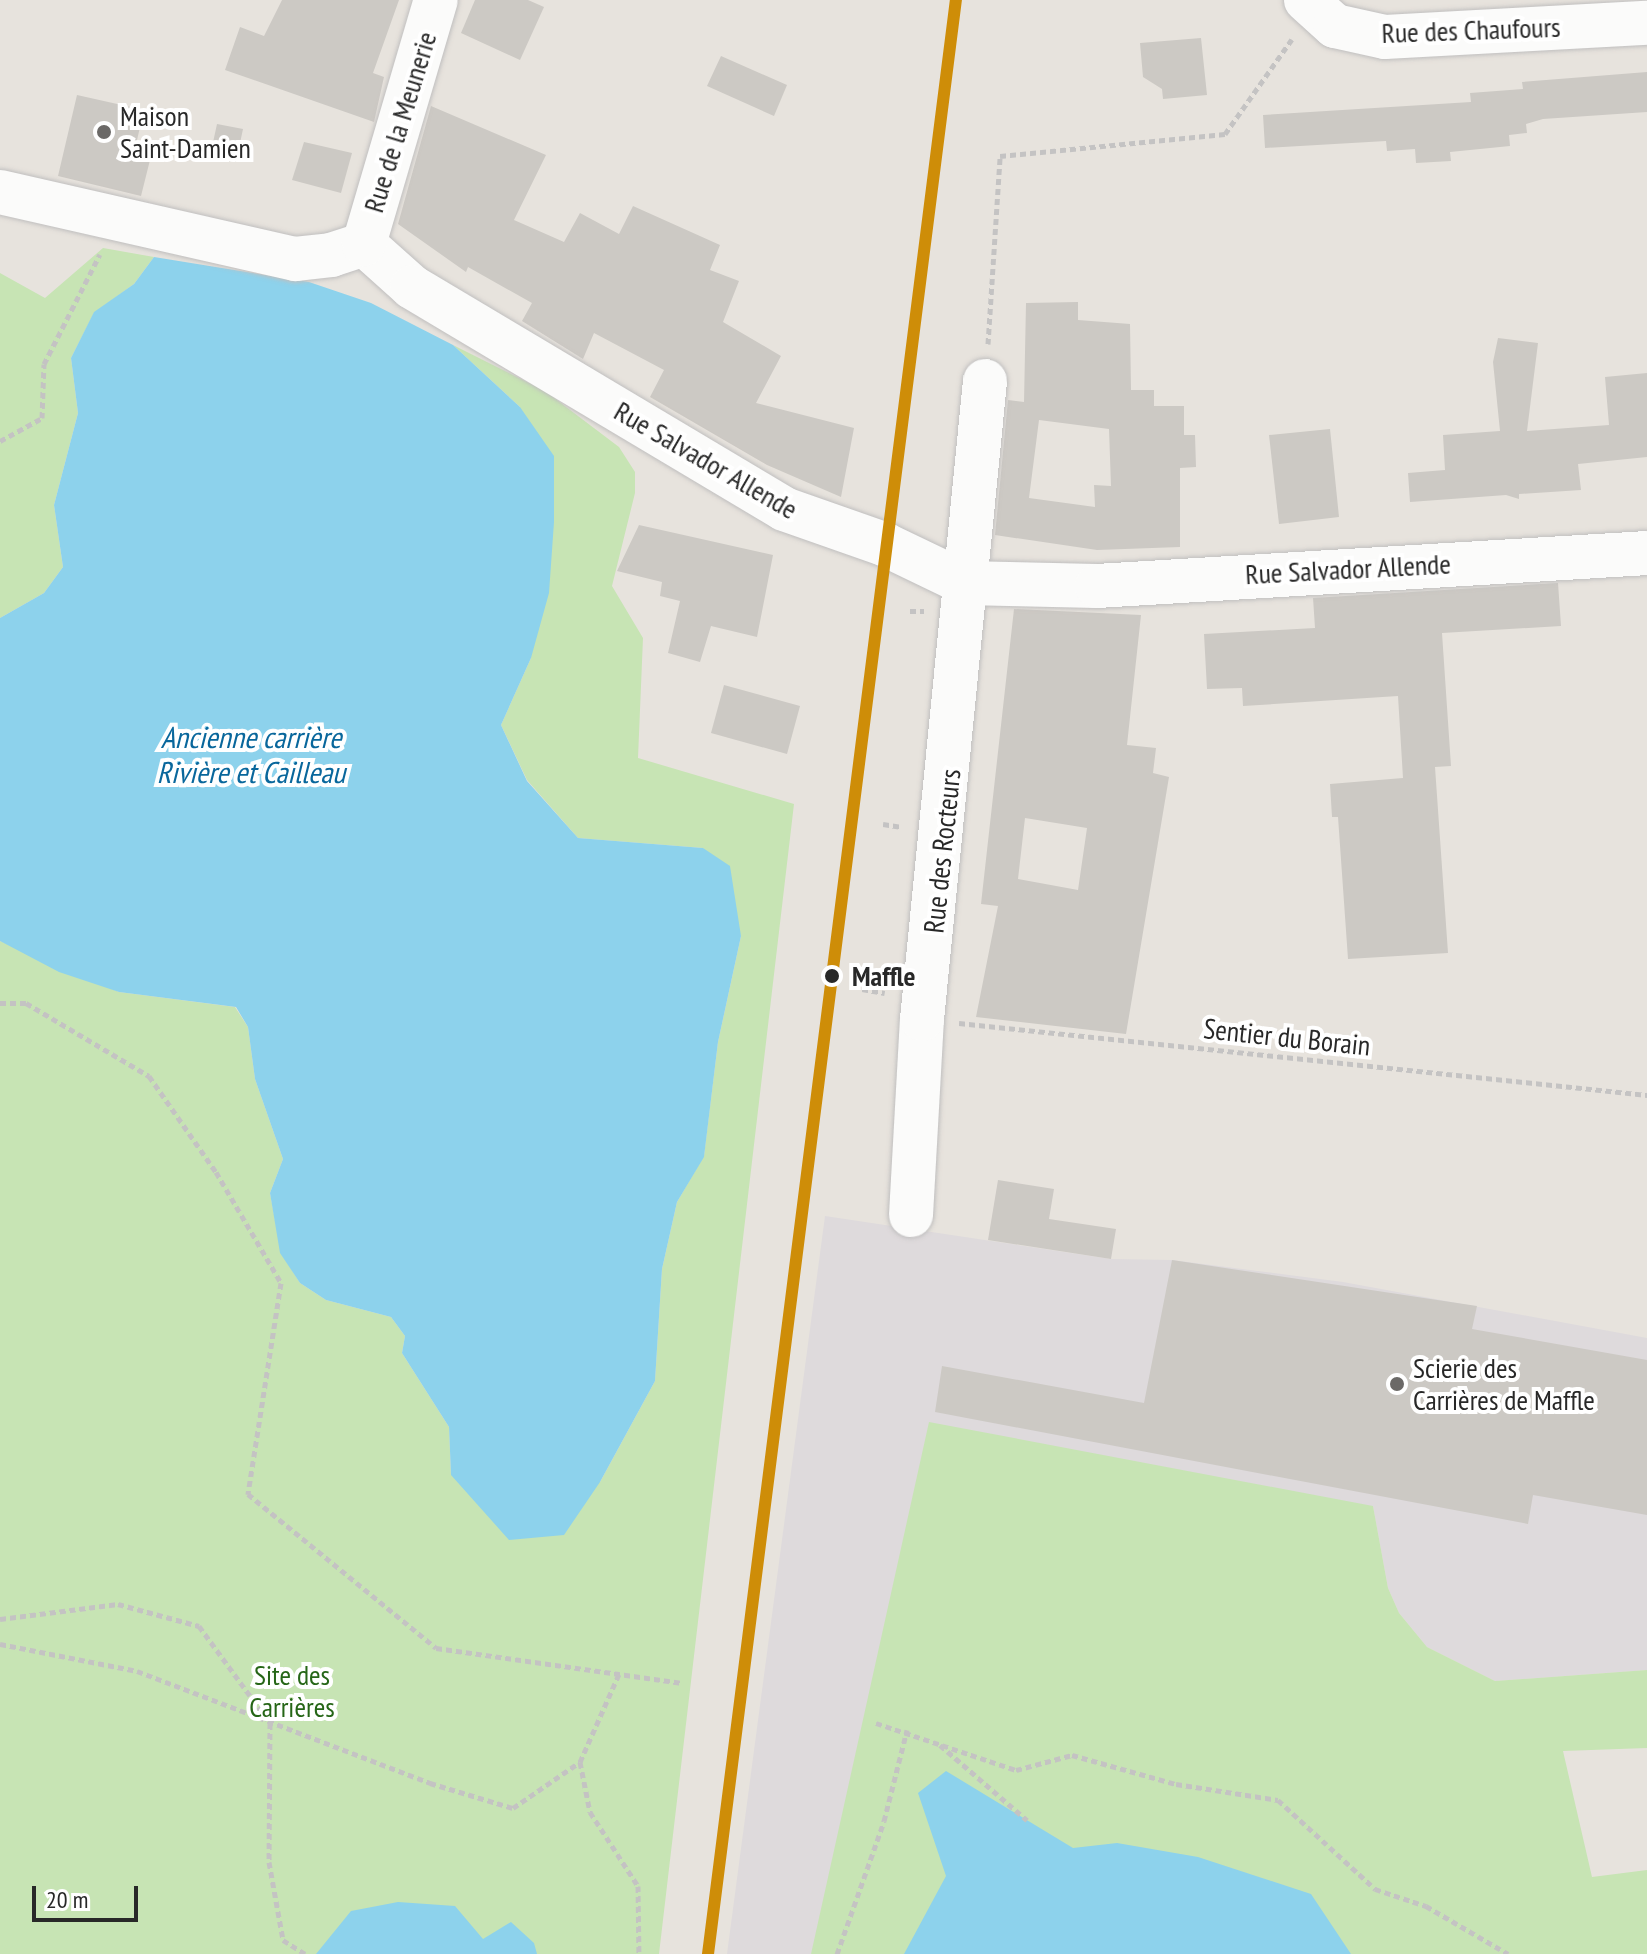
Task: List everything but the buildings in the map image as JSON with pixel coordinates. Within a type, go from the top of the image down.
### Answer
[{"type":"street","name":"Rue de la Meunerie","points":[[364,244],[436,0]]},
{"type":"street","name":"Rue des Chaufours","points":[[1309,5],[1335,26],[1385,37],[1647,23]]},
{"type":"street","points":[[0,192],[295,259],[331,255],[364,244]]},
{"type":"street","name":"Rue Salvador Allende","points":[[364,244],[412,287],[784,509],[886,545],[965,583],[1097,586],[1647,553]]},
{"type":"street","name":"Rue des Rocteurs","points":[[911,1215],[922,1019],[985,381]]},
{"type":"path","points":[[985,381],[1000,156],[1225,134],[1309,5]]},
{"type":"path","points":[[0,441],[42,418],[44,364],[103,248],[110,219]]},
{"type":"path","points":[[0,1003],[26,1003],[149,1076],[216,1172],[281,1283],[248,1494],[436,1648],[681,1683]]},
{"type":"path","name":"Sentier du Borain","points":[[922,1019],[1647,1095]]},
{"type":"path","points":[[0,1619],[118,1604],[199,1626],[270,1723],[269,1862],[283,1940],[305,1954]]},
{"type":"path","points":[[0,1644],[137,1671],[430,1783],[513,1808],[580,1762],[619,1674]]},
{"type":"path","points":[[876,1723],[907,1730],[1016,1770],[1072,1755],[1176,1784],[1278,1800],[1375,1889],[1426,1906],[1508,1954]]},
{"type":"path","points":[[837,1954],[884,1821],[907,1730]]},
{"type":"path","points":[[936,1741],[1027,1820]]},
{"type":"path","points":[[580,1762],[590,1812],[638,1886],[639,1954]]},
{"type":"shaded area","points":[[825,1216],[1111,1259],[1172,1260],[1343,1282],[1647,1338],[1647,1670],[1495,1681],[1427,1647],[1399,1613],[1388,1588],[1373,1506],[811,1954],[727,1954]]},
{"type":"green space","points":[[103,248],[154,257],[134,284],[94,313],[71,358],[78,413],[54,505],[63,567],[44,593],[0,618],[0,273],[45,298]]},
{"type":"green space","name":"Site des Carrières","points":[[453,345],[545,391],[619,447],[635,472],[635,493],[612,586],[643,638],[638,758],[794,804],[659,1954],[0,1954],[0,941],[119,992],[235,1007],[248,1027],[255,1079],[283,1159],[270,1193],[281,1253],[300,1283],[326,1300],[391,1317],[405,1336],[402,1353],[449,1427],[451,1475],[600,1482],[655,1381],[662,1269],[677,1202],[704,1156],[718,1042],[741,936],[703,848],[578,838],[527,780],[501,725],[531,658],[520,407]]},
{"type":"green space","points":[[929,1422],[1373,1506],[1388,1588],[1399,1613],[1427,1647],[1495,1681],[1647,1670],[1647,1748],[1563,1751],[1592,1877],[1647,1870],[1647,1954],[811,1954]]},
{"type":"water","name":"Ancienne carrière Rivière et Cailleau","points":[[154,257],[309,282],[371,303],[453,345],[520,407],[554,456],[554,522],[549,593],[531,658],[501,725],[527,781],[578,838],[703,848],[730,866],[741,936],[718,1042],[704,1157],[677,1202],[662,1269],[655,1381],[600,1482],[564,1535],[509,1540],[451,1475],[449,1427],[402,1353],[405,1336],[391,1317],[326,1300],[300,1283],[280,1253],[270,1193],[283,1159],[255,1079],[248,1027],[236,1007],[119,992],[59,972],[0,941],[0,618],[44,593],[63,567],[54,505],[78,413],[71,358],[94,312],[134,284]]},
{"type":"water","points":[[946,1771],[1073,1848],[1117,1843],[1198,1857],[1311,1894],[1351,1954],[904,1954],[946,1876],[918,1793]]},
{"type":"water","points":[[398,1902],[455,1906],[483,1939],[511,1922],[534,1943],[537,1954],[316,1954],[351,1911]]},
{"type":"transit line","points":[[708,1954],[956,0]]},
{"type":"place","name":"Maison Saint-Damien","points":[[104,132]]},
{"type":"place","name":"Maffle","points":[[832,976]]},
{"type":"place","name":"Scierie des Carrières de Maffle","points":[[1397,1384]]}]
